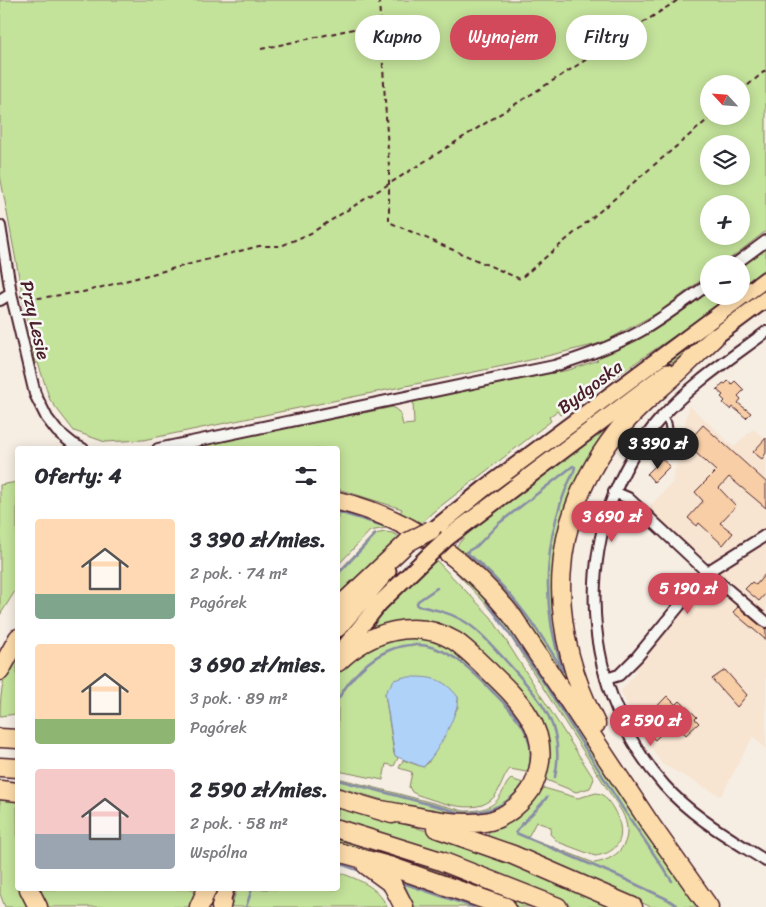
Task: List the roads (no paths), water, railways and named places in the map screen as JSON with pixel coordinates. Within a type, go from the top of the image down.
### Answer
[{"type":"highway","points":[[621,779],[583,698],[570,662],[564,633],[561,582],[567,537],[574,510],[586,483],[615,434],[635,410],[714,338]]},
{"type":"highway","points":[[340,502],[380,514],[408,526],[449,552],[495,594],[513,617],[709,907]]},
{"type":"highway","points":[[340,606],[412,544],[437,531]]},
{"type":"highway","points":[[340,660],[361,644],[377,635],[398,629],[417,629],[445,636],[468,651],[508,690],[532,720],[538,735],[540,764],[536,781],[518,807],[505,815],[480,823],[456,823],[381,810]]},
{"type":"highway","points":[[0,671],[15,644]]},
{"type":"highway","points":[[0,730],[15,730]]},
{"type":"highway","points":[[0,738],[15,739]]},
{"type":"highway","points":[[0,766],[15,768]]},
{"type":"highway","points":[[0,790],[15,792]]},
{"type":"highway","points":[[340,799],[381,810],[514,855],[633,907]]},
{"type":"highway","points":[[340,830],[441,861],[558,907]]},
{"type":"highway","points":[[344,854],[375,870],[392,884],[404,907]]},
{"type":"highway","points":[[344,854],[399,870],[506,907]]},
{"type":"highway","points":[[31,891],[38,907]]},
{"type":"highway","points":[[199,907],[207,891]]},
{"type":"main road","name":"Bydgoska","points":[[437,531],[484,489],[766,279]]},
{"type":"main road","points":[[340,653],[379,604],[428,555],[437,531],[714,338],[766,299]]},
{"type":"main road","points":[[340,627],[412,544]]},
{"type":"main road","points":[[204,907],[208,891]]},
{"type":"street","name":"Przy Lesie","points":[[0,226],[11,293],[35,394],[47,418],[62,435],[77,446]]},
{"type":"street","points":[[747,255],[766,241]]},
{"type":"street","points":[[172,446],[554,366],[598,351],[640,332],[700,291]]},
{"type":"street","points":[[0,300],[11,293]]},
{"type":"street","points":[[766,332],[706,377],[662,417],[636,452],[614,492],[598,548],[594,581],[596,634],[606,679],[617,713],[629,738],[663,784],[683,805],[766,861]]},
{"type":"street","points":[[614,492],[628,498],[707,572],[766,622]]},
{"type":"street","points":[[606,679],[619,675],[637,658],[707,572],[764,539]]},
{"type":"lane","points":[[662,417],[668,423],[670,436],[679,447]]},
{"type":"water","points":[[404,677],[421,677],[440,681],[458,697],[455,713],[446,734],[434,754],[423,767],[395,756],[385,693],[394,680]]},
{"type":"waterway","points":[[573,466],[575,467],[574,471],[556,519],[548,570],[551,620],[563,671],[520,607],[481,564],[466,552],[477,546],[498,524],[573,466]]},
{"type":"waterway","points":[[340,513],[384,526]]},
{"type":"waterway","points":[[340,572],[375,535]]},
{"type":"waterway","points":[[437,588],[418,601],[418,606],[451,615],[475,629],[507,662],[539,700],[553,727],[557,742],[555,777]]},
{"type":"waterway","points":[[482,595],[546,686],[622,807],[672,881]]},
{"type":"waterway","points":[[340,696],[360,670],[373,659],[388,651],[403,646],[420,645],[437,649],[455,658],[470,669],[516,716],[527,735],[530,746],[529,769]]},
{"type":"waterway","points":[[340,781],[462,813],[480,812],[496,807],[510,799],[522,786]]},
{"type":"waterway","points":[[547,797],[516,833],[618,876],[676,905]]},
{"type":"waterway","points":[[340,864],[363,872]]},
{"type":"waterway","points":[[414,907],[403,883],[473,907]]},
{"type":"waterway","points":[[246,907],[251,891]]}]
